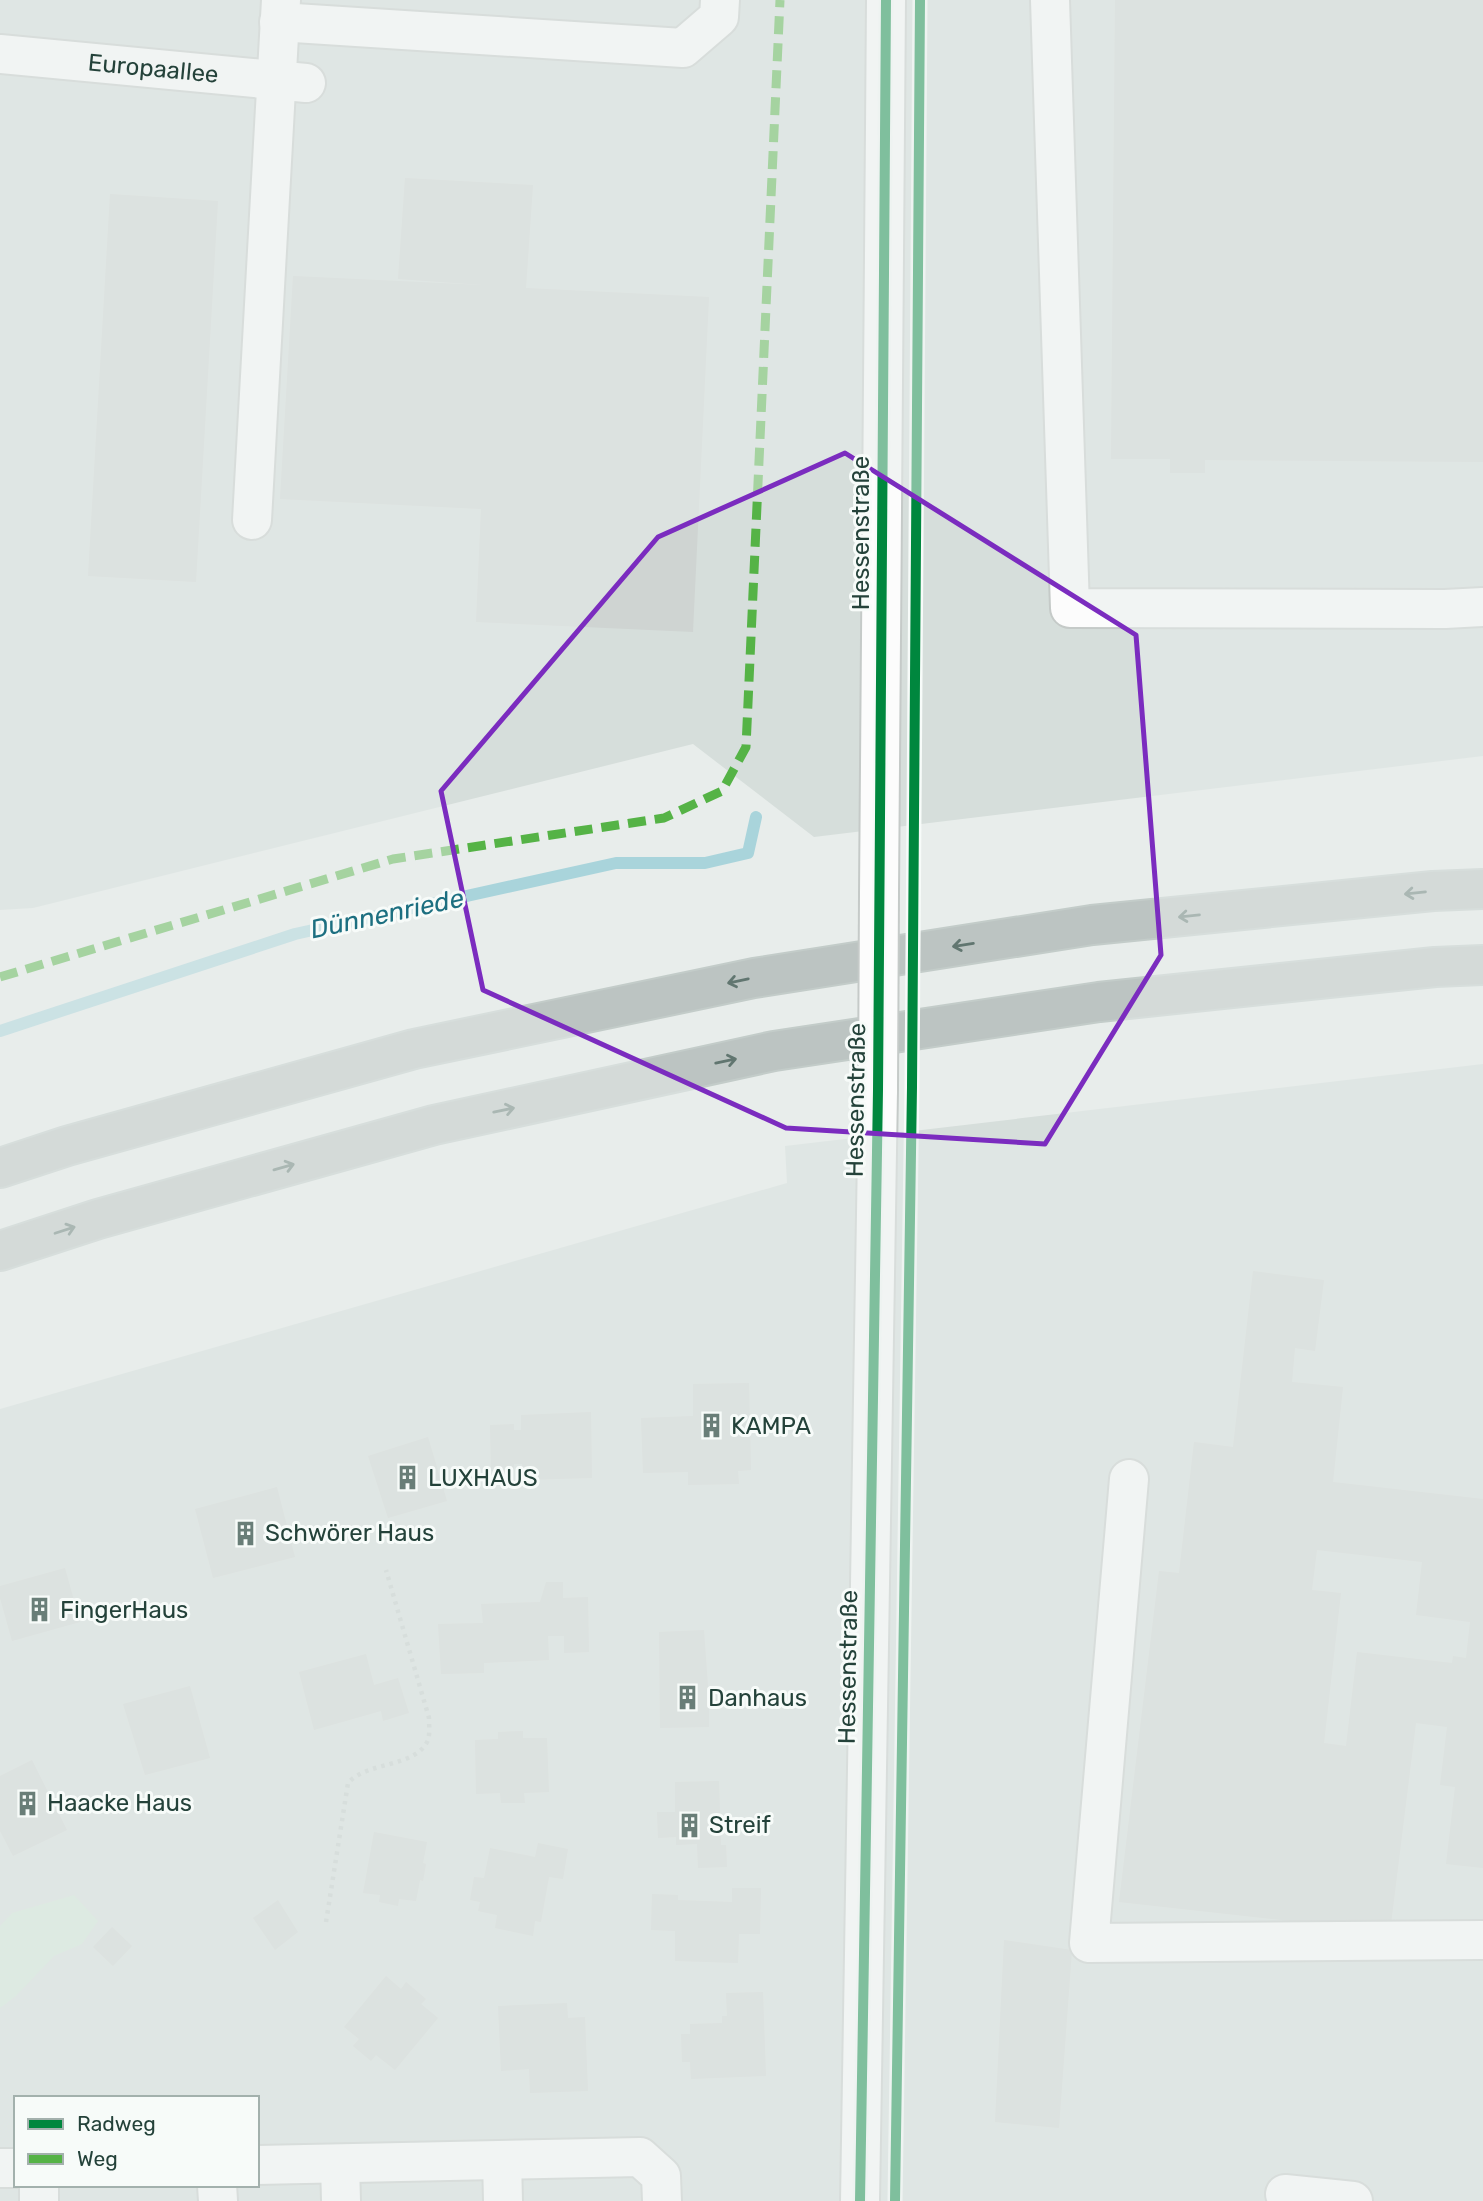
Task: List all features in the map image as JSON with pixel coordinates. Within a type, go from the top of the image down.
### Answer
[{"type":"highway","points":[[0,1168],[67,1146],[414,1049],[754,978],[1092,925],[1433,891],[1483,889]]},
{"type":"highway","points":[[0,1251],[98,1219],[434,1125],[774,1051],[1099,1002],[1436,967],[1483,965]]},
{"type":"street","points":[[252,520],[290,81],[280,11],[683,48],[719,17],[720,0]]},
{"type":"street","name":"Hessenstraße","points":[[860,2201],[878,1090],[886,0]]},
{"type":"street","points":[[1050,0],[1070,608],[1483,607]]},
{"type":"street","name":"Europaallee","points":[[0,54],[290,81]]},
{"type":"street","points":[[1129,1479],[1089,1943],[1483,1940]]},
{"type":"street","points":[[259,2165],[341,2182],[502,2160],[640,2157],[661,2176],[662,2201]]},
{"type":"street","points":[[502,2160],[503,2201]]},
{"type":"street","points":[[1285,2194],[1353,2201]]},
{"type":"path","points":[[326,1922],[348,1783],[357,1774],[401,1761],[419,1751],[428,1739],[429,1718],[386,1570]]},
{"type":"highlighted area","points":[[845,453],[1136,635],[1161,955],[1045,1144],[786,1128],[483,990],[441,791],[658,537]]},
{"type":"shaded area","points":[[0,0],[1483,0],[1483,756],[814,837],[693,744],[33,908],[0,910]]},
{"type":"shaded area","points":[[1483,1064],[1483,2201],[0,2201],[0,1409],[787,1183],[785,1146]]},
{"type":"green space","points":[[74,1895],[98,1921],[82,1944],[54,1956],[16,1996],[0,2008],[0,1926],[12,1913]]},
{"type":"building","points":[[1115,0],[1483,0],[1483,462],[1205,460],[1205,473],[1170,473],[1170,459],[1111,459]]},
{"type":"building","points":[[405,178],[533,185],[526,288],[709,297],[693,632],[476,622],[481,509],[280,499],[293,276],[482,285],[398,279]]},
{"type":"building","points":[[110,194],[218,201],[196,582],[88,576]]},
{"type":"building","points":[[1253,1271],[1324,1280],[1315,1351],[1295,1348],[1292,1382],[1343,1387],[1333,1482],[1483,1499],[1483,1868],[1446,1864],[1455,1787],[1440,1785],[1447,1727],[1416,1723],[1390,1932],[1119,1902],[1159,1571],[1179,1573],[1194,1442],[1233,1447]],"holes":[[[1317,1550],[1422,1562],[1416,1615],[1470,1622],[1466,1658],[1453,1656],[1452,1663],[1357,1652],[1346,1746],[1324,1743],[1341,1593],[1312,1590]]]},
{"type":"building","name":"KAMPA","points":[[749,1383],[751,1470],[738,1471],[739,1484],[688,1485],[688,1472],[643,1473],[641,1418],[693,1416],[693,1384]]},
{"type":"building","points":[[591,1412],[592,1478],[523,1480],[522,1464],[514,1464],[514,1470],[491,1471],[490,1425],[514,1424],[514,1430],[521,1430],[521,1415]]},
{"type":"building","name":"LUXHAUS","points":[[428,1437],[447,1501],[388,1518],[368,1456]]},
{"type":"building","name":"Schwörer Haus","points":[[277,1487],[295,1557],[213,1578],[195,1509]]},
{"type":"building","name":"FingerHaus","points":[[65,1568],[80,1622],[12,1641],[0,1598],[0,1586]]},
{"type":"building","points":[[546,1582],[563,1582],[563,1598],[588,1597],[589,1652],[564,1653],[564,1636],[548,1636],[549,1660],[484,1663],[484,1673],[441,1674],[438,1624],[483,1623],[481,1604],[540,1602]]},
{"type":"building","name":"Danhaus","points":[[704,1630],[708,1686],[716,1686],[717,1709],[709,1709],[709,1727],[660,1728],[659,1632]]},
{"type":"building","points":[[366,1654],[374,1685],[398,1678],[409,1713],[383,1721],[381,1711],[314,1730],[299,1672]]},
{"type":"building","points":[[190,1686],[210,1758],[145,1775],[123,1704]]},
{"type":"building","points":[[523,1731],[523,1738],[547,1738],[549,1792],[524,1793],[525,1803],[501,1803],[500,1793],[476,1794],[475,1740],[498,1739],[498,1732]]},
{"type":"building","name":"Haacke Haus","points":[[32,1760],[67,1830],[13,1856],[0,1831],[0,1776]]},
{"type":"building","name":"Streif","points":[[719,1781],[721,1845],[726,1845],[727,1867],[698,1868],[697,1844],[676,1845],[676,1837],[658,1838],[657,1812],[675,1812],[675,1782]]},
{"type":"building","points":[[374,1832],[427,1842],[423,1881],[420,1880],[416,1901],[399,1899],[398,1906],[379,1902],[380,1895],[363,1893]]},
{"type":"building","points":[[538,1843],[568,1849],[563,1879],[549,1877],[541,1922],[535,1921],[533,1936],[495,1928],[497,1915],[478,1911],[480,1902],[470,1900],[474,1877],[484,1878],[490,1848],[535,1857]]},
{"type":"building","points":[[732,1888],[761,1888],[760,1934],[739,1934],[738,1963],[675,1961],[675,1931],[651,1930],[652,1894],[678,1895],[678,1900],[732,1902]]},
{"type":"building","points":[[278,1900],[298,1932],[275,1950],[253,1918]]},
{"type":"building","points":[[112,1927],[132,1946],[113,1966],[93,1947]]},
{"type":"building","points":[[1004,1940],[1072,1950],[1059,2128],[995,2122]]},
{"type":"building","points":[[386,1976],[401,1989],[406,1982],[426,1999],[421,2004],[438,2018],[395,2070],[376,2055],[371,2061],[353,2046],[359,2039],[344,2027]]},
{"type":"building","points":[[763,1992],[766,2076],[691,2079],[690,2062],[682,2062],[681,2034],[690,2034],[690,2024],[722,2023],[722,2016],[727,2016],[726,1993]]},
{"type":"building","points":[[567,2003],[568,2018],[585,2017],[588,2091],[530,2093],[529,2069],[501,2071],[498,2006]]},
{"type":"waterway","name":"Dünnenriede","points":[[0,1031],[295,934],[616,863],[705,863],[748,853],[756,817]]},
{"type":"marked path","points":[[0,977],[393,859],[664,818],[722,791],[746,747],[780,0]]},
{"type":"cycle path","points":[[860,2201],[878,1090],[886,0]]},
{"type":"cycle path","points":[[895,2201],[912,1087],[920,0]]},
{"type":"place","name":"KAMPA","points":[[711,1426]]},
{"type":"place","name":"LUXHAUS","points":[[408,1478]]},
{"type":"place","name":"Schwörer Haus","points":[[245,1533]]},
{"type":"place","name":"FingerHaus","points":[[40,1610]]},
{"type":"place","name":"Danhaus","points":[[688,1698]]},
{"type":"place","name":"Haacke Haus","points":[[27,1803]]},
{"type":"place","name":"Streif","points":[[689,1825]]}]
